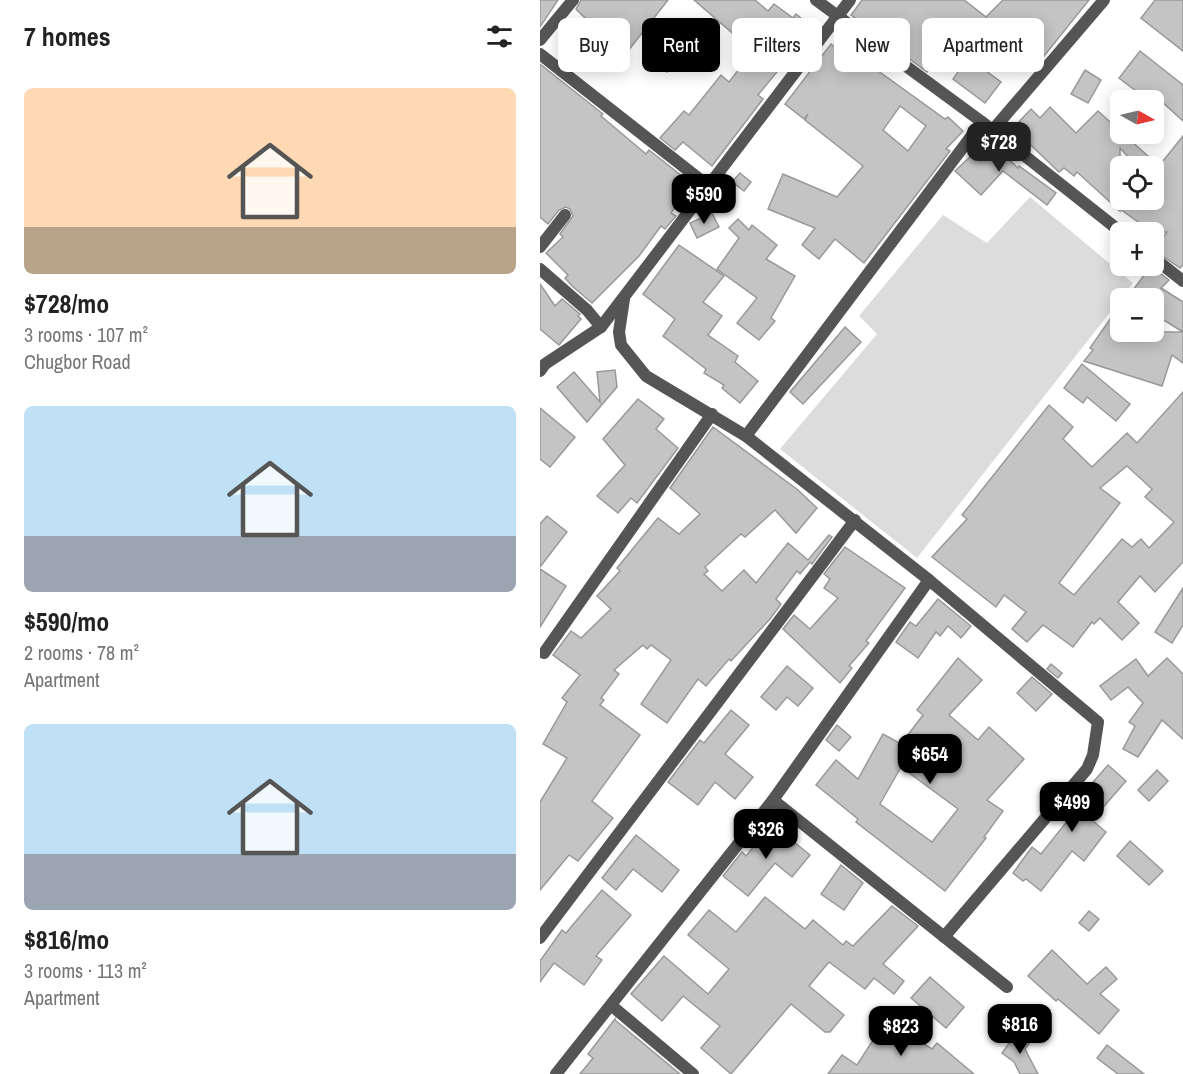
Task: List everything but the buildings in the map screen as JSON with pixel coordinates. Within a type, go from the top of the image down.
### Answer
[{"type":"street","points":[[540,40],[573,0]]},
{"type":"street","points":[[816,0],[982,122],[1110,223]]},
{"type":"street","points":[[540,371],[545,364],[601,327],[850,0]]},
{"type":"street","points":[[992,131],[1104,0]]},
{"type":"street","points":[[540,54],[707,185]]},
{"type":"street","points":[[746,436],[982,122]]},
{"type":"street","points":[[540,247],[565,214]]},
{"type":"street","points":[[1164,266],[1183,282]]},
{"type":"street","points":[[540,269],[587,310],[601,327]]},
{"type":"street","points":[[624,299],[619,332],[621,345],[646,376],[746,436],[929,580],[1098,722],[1093,755],[1087,769],[944,937]]},
{"type":"street","points":[[544,653],[712,414]]},
{"type":"street","points":[[540,938],[855,520]]},
{"type":"street","points":[[556,1074],[773,800],[929,580]]},
{"type":"street","points":[[773,800],[1006,987]]},
{"type":"street","points":[[612,1006],[693,1074]]},
{"type":"shaded area","points":[[1030,197],[1110,264],[1110,276],[1125,276],[1133,283],[1129,288],[1110,288],[1110,312],[917,558],[780,449],[877,334],[859,316],[943,215],[987,243]]}]
